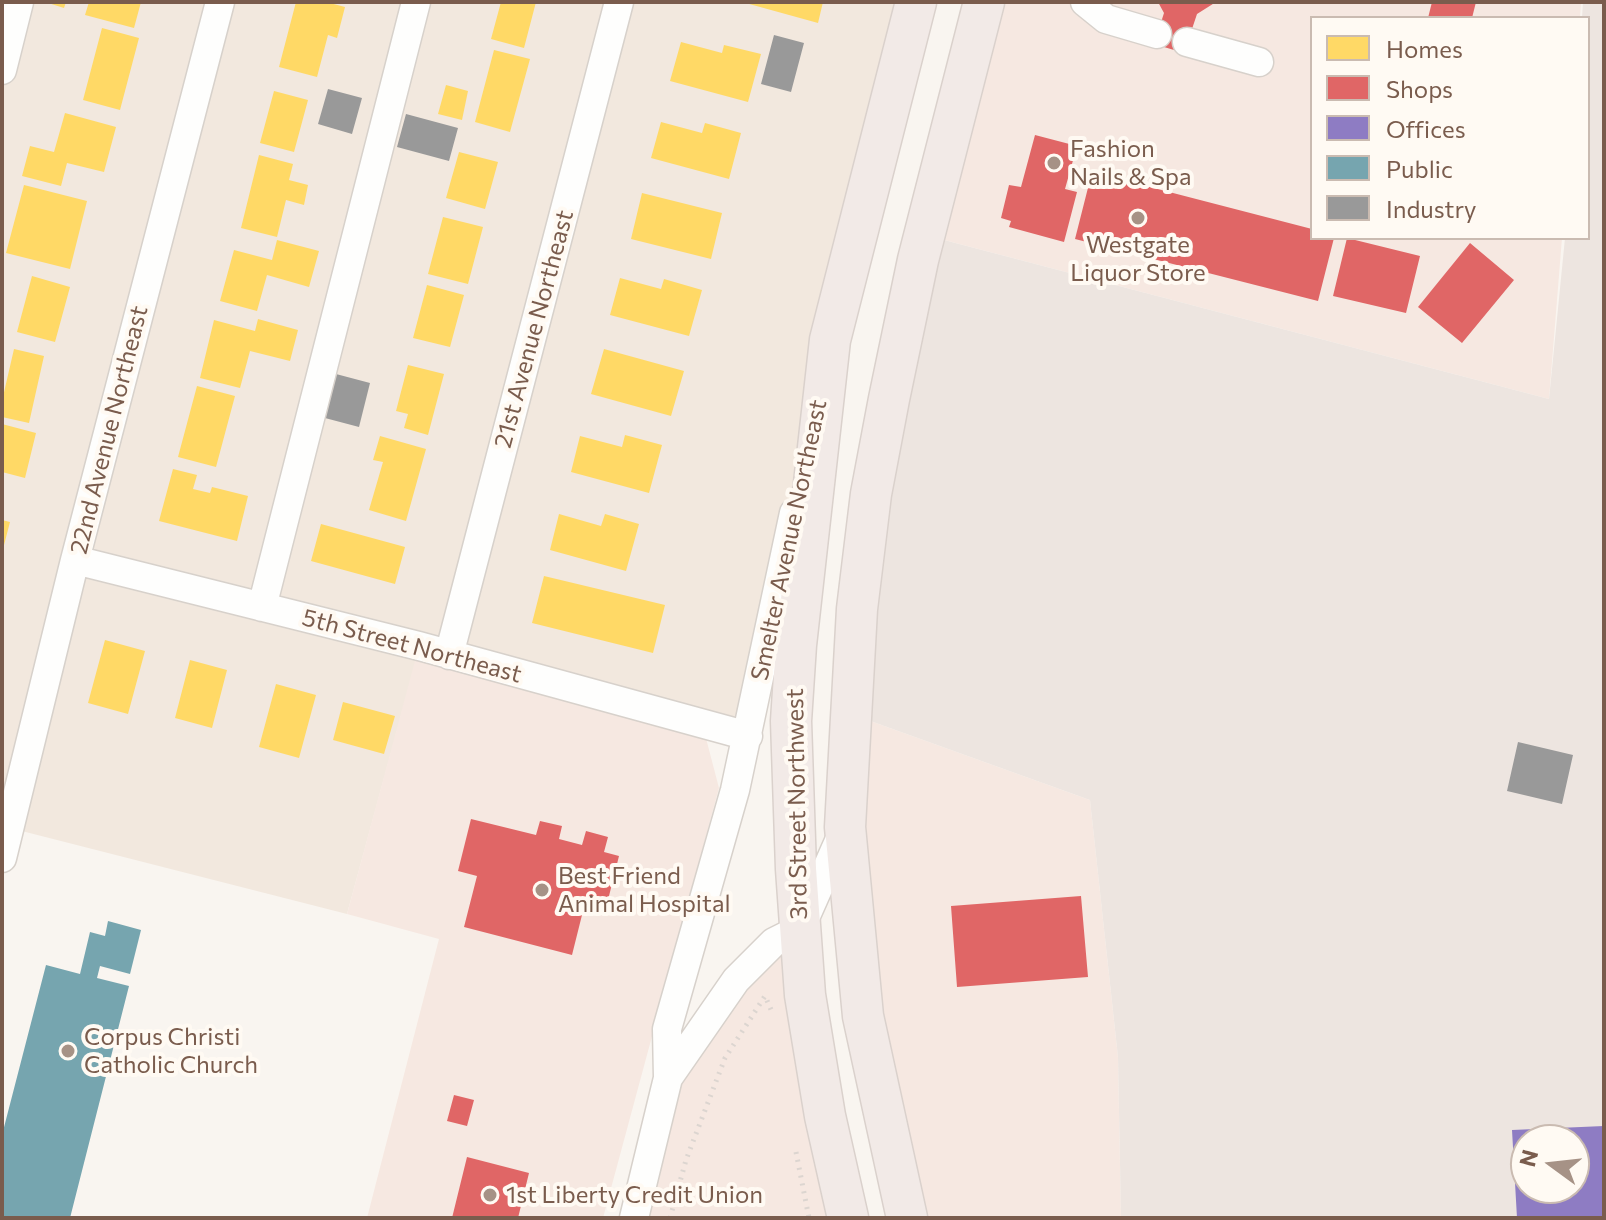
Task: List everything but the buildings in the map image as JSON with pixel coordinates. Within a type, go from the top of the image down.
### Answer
[{"type":"highway","name":"Smelter Avenue Northeast","points":[[830,340],[916,2]]},
{"type":"highway","name":"3rd Street Northwest","points":[[907,1218],[863,1016],[845,827],[857,609],[871,494],[918,260],[984,2]]},
{"type":"highway","name":"3rd Street Northwest","points":[[830,340],[796,645],[791,721],[805,995],[825,1116],[848,1218]]},
{"type":"street","points":[[2,70],[19,2]]},
{"type":"street","name":"22nd Avenue Northeast","points":[[2,858],[75,560],[220,2]]},
{"type":"street","points":[[262,607],[416,2]]},
{"type":"street","name":"21st Avenue Northeast","points":[[449,655],[619,2]]},
{"type":"street","points":[[1085,2],[1106,19],[1157,34]]},
{"type":"street","points":[[1187,42],[1259,62]]},
{"type":"street","name":"Smelter Avenue Northeast","points":[[634,1218],[668,1078],[667,1029],[748,736],[830,340]]},
{"type":"street","name":"5th Street Northeast","points":[[75,560],[449,655],[748,736]]},
{"type":"street","points":[[800,929],[845,827]]},
{"type":"street","name":"Smelter Avenue Northeast","points":[[668,1078],[736,980],[774,942],[800,929]]},
{"type":"path","points":[[670,1218],[686,1160],[725,1058],[765,996],[773,1014]]},
{"type":"path","points":[[794,1141],[809,1218]]},
{"type":"shaded area","points":[[2,2],[916,2],[748,736],[420,646],[347,914],[10,828],[2,858]]},
{"type":"shaded area","points":[[984,2],[1581,2],[1580,16],[1310,16],[1310,240],[1562,240],[1549,399],[925,235]]},
{"type":"shaded area","points":[[1583,2],[1604,2],[1604,1218],[1121,1218],[1118,1057],[1090,800],[851,714],[925,235],[1549,399],[1565,240],[1590,240],[1590,16],[1582,16]]},
{"type":"shaded area","points":[[419,646],[702,723],[719,788],[603,1218],[367,1218],[439,939],[347,914]]},
{"type":"shaded area","points":[[851,714],[1090,800],[1118,1057],[1121,1218],[908,1218],[863,1016]]},
{"type":"shaded area","points":[[800,929],[848,1218],[634,1218],[668,1078],[736,980]]},
{"type":"place","name":"Fashion Nails & Spa","points":[[1054,163]]},
{"type":"place","name":"Westgate Liquor Store","points":[[1138,218]]},
{"type":"place","name":"Best Friend Animal Hospital","points":[[542,890]]},
{"type":"place","name":"Corpus Christi Catholic Church","points":[[68,1051]]},
{"type":"place","name":"1st Liberty Credit Union","points":[[490,1195]]}]
